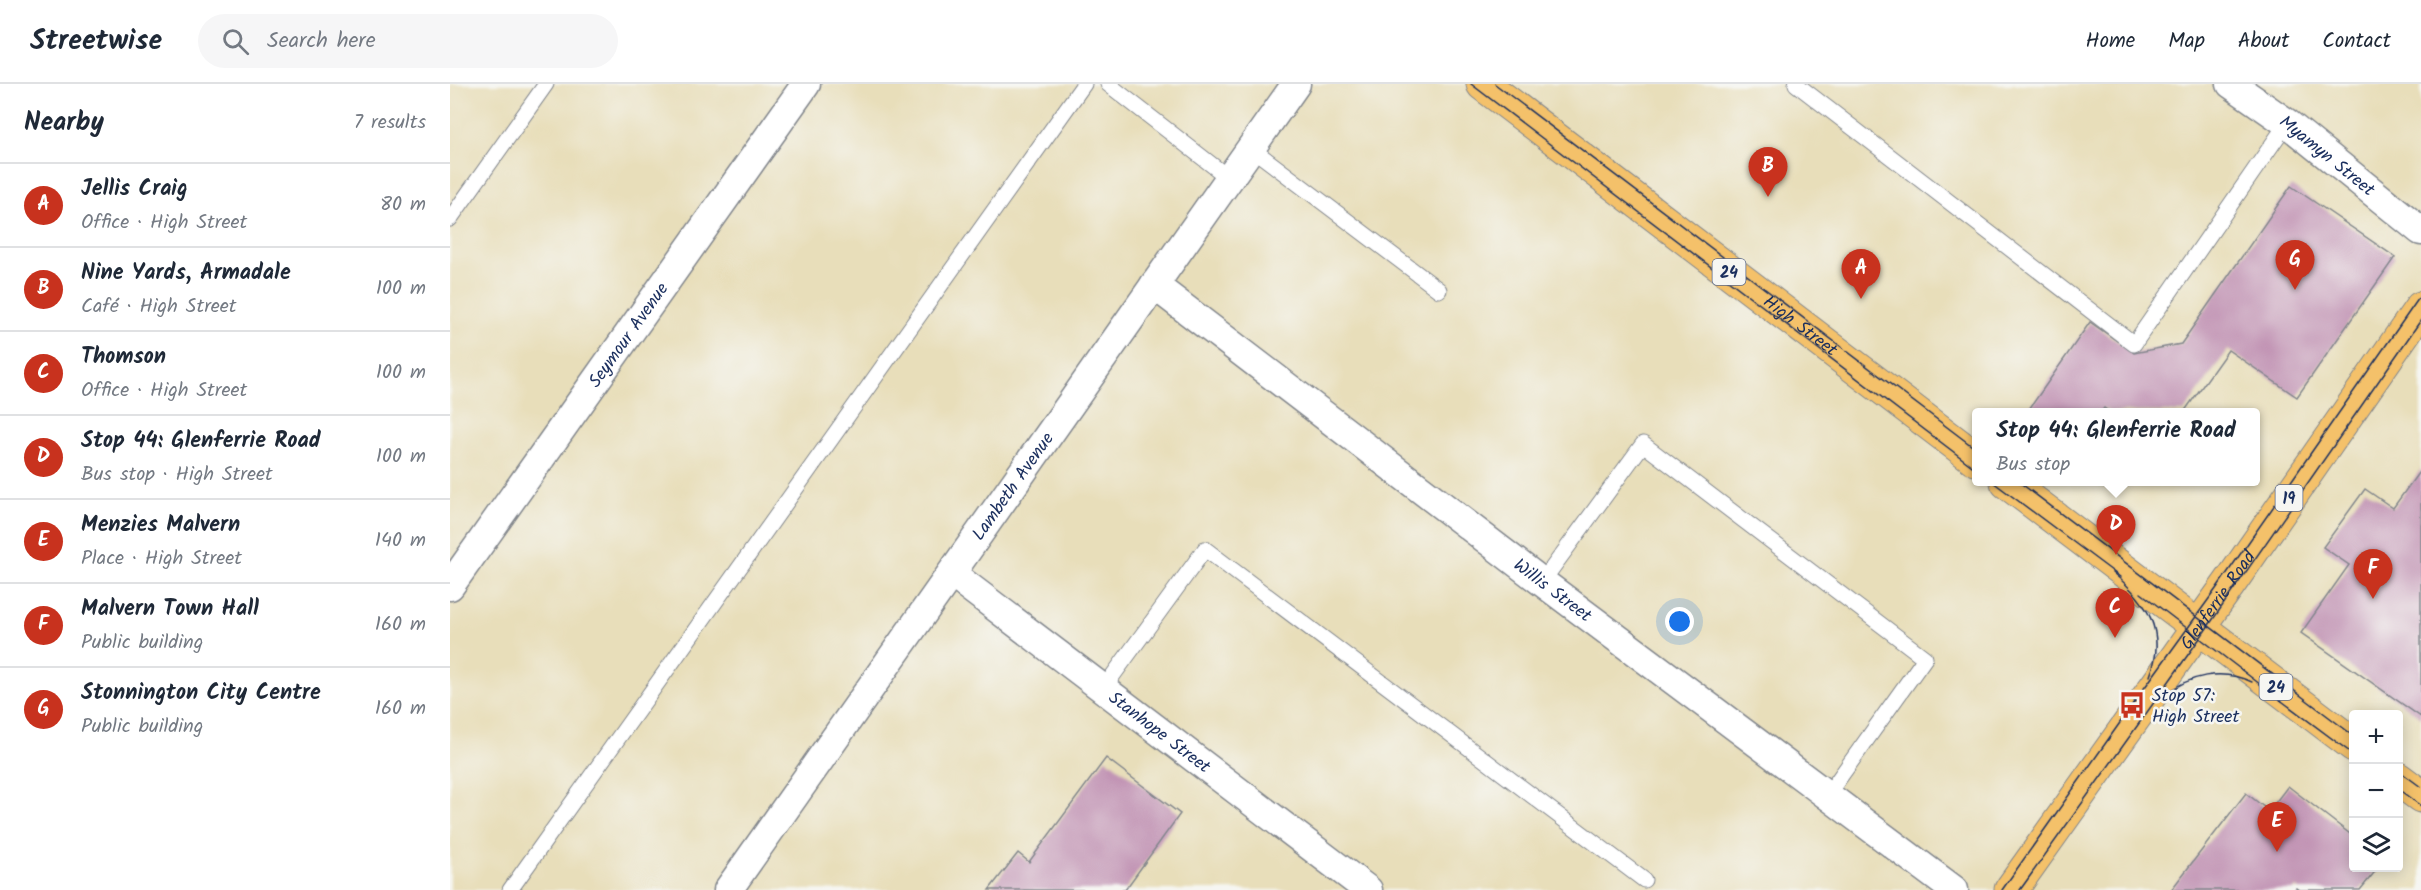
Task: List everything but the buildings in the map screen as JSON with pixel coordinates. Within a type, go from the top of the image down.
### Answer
[{"type":"main road","name":"High Street","points":[[1483,84],[1972,455]]},
{"type":"main road","name":"Glenferrie Road","points":[[2011,890],[2199,627],[2421,308]]},
{"type":"main road","name":"24","points":[[2012,486],[2349,741]]},
{"type":"main road","points":[[2403,783],[2421,796]]},
{"type":"street","name":"Seymour Avenue","points":[[450,586],[806,84]]},
{"type":"street","name":"Lambeth Avenue","points":[[736,887],[952,574],[1296,84]]},
{"type":"street","name":"Myamyn Street","points":[[2231,84],[2287,123],[2421,231]]},
{"type":"street","name":"Willis Street","points":[[1154,285],[1542,582],[1954,890]]},
{"type":"street","name":"Stanhope Street","points":[[952,574],[1368,890]]},
{"type":"lane","points":[[450,219],[546,84]]},
{"type":"lane","points":[[510,890],[1084,84]]},
{"type":"lane","points":[[1108,84],[1230,178]]},
{"type":"lane","points":[[1796,84],[2134,344],[2287,123]]},
{"type":"lane","points":[[1251,148],[1439,290]]},
{"type":"lane","points":[[1542,582],[1643,444],[1925,658],[1828,794]]},
{"type":"lane","points":[[1103,688],[1204,549],[1644,880]]},
{"type":"tram line","points":[[1471,84],[1972,466]]},
{"type":"tram line","points":[[1495,84],[1972,446]]},
{"type":"tram line","points":[[2132,705],[2216,589],[2421,295]]},
{"type":"tram line","points":[[2020,890],[2200,638],[2421,320]]},
{"type":"tram line","points":[[1998,486],[2120,577]]},
{"type":"tram line","points":[[2024,486],[2349,732]]},
{"type":"tram line","points":[[2113,573],[2136,595],[2151,618],[2156,645],[2155,660],[2150,676]]},
{"type":"tram line","points":[[2141,593],[2282,701]]},
{"type":"tram line","points":[[2163,696],[2184,683],[2206,676],[2229,675],[2252,682]]},
{"type":"tram line","points":[[2275,696],[2349,751]]},
{"type":"tram line","points":[[2002,890],[2136,700]]},
{"type":"tram line","points":[[2403,774],[2421,787]]},
{"type":"tram line","points":[[2403,793],[2421,806]]},
{"type":"place","name":"Nine Yards, Armadale","points":[[1768,197]]},
{"type":"place","name":"Stonnington City Centre","points":[[2295,290]]},
{"type":"place","name":"Jellis Craig","points":[[1861,299]]},
{"type":"place","name":"Stop 44: Glenferrie Road","points":[[2116,555]]},
{"type":"place","name":"Malvern Town Hall","points":[[2373,599]]},
{"type":"place","name":"Thomson","points":[[2115,638]]},
{"type":"place","name":"Stop 57: High Street","points":[[2132,705]]},
{"type":"place","name":"Menzies Malvern","points":[[2277,852]]}]
